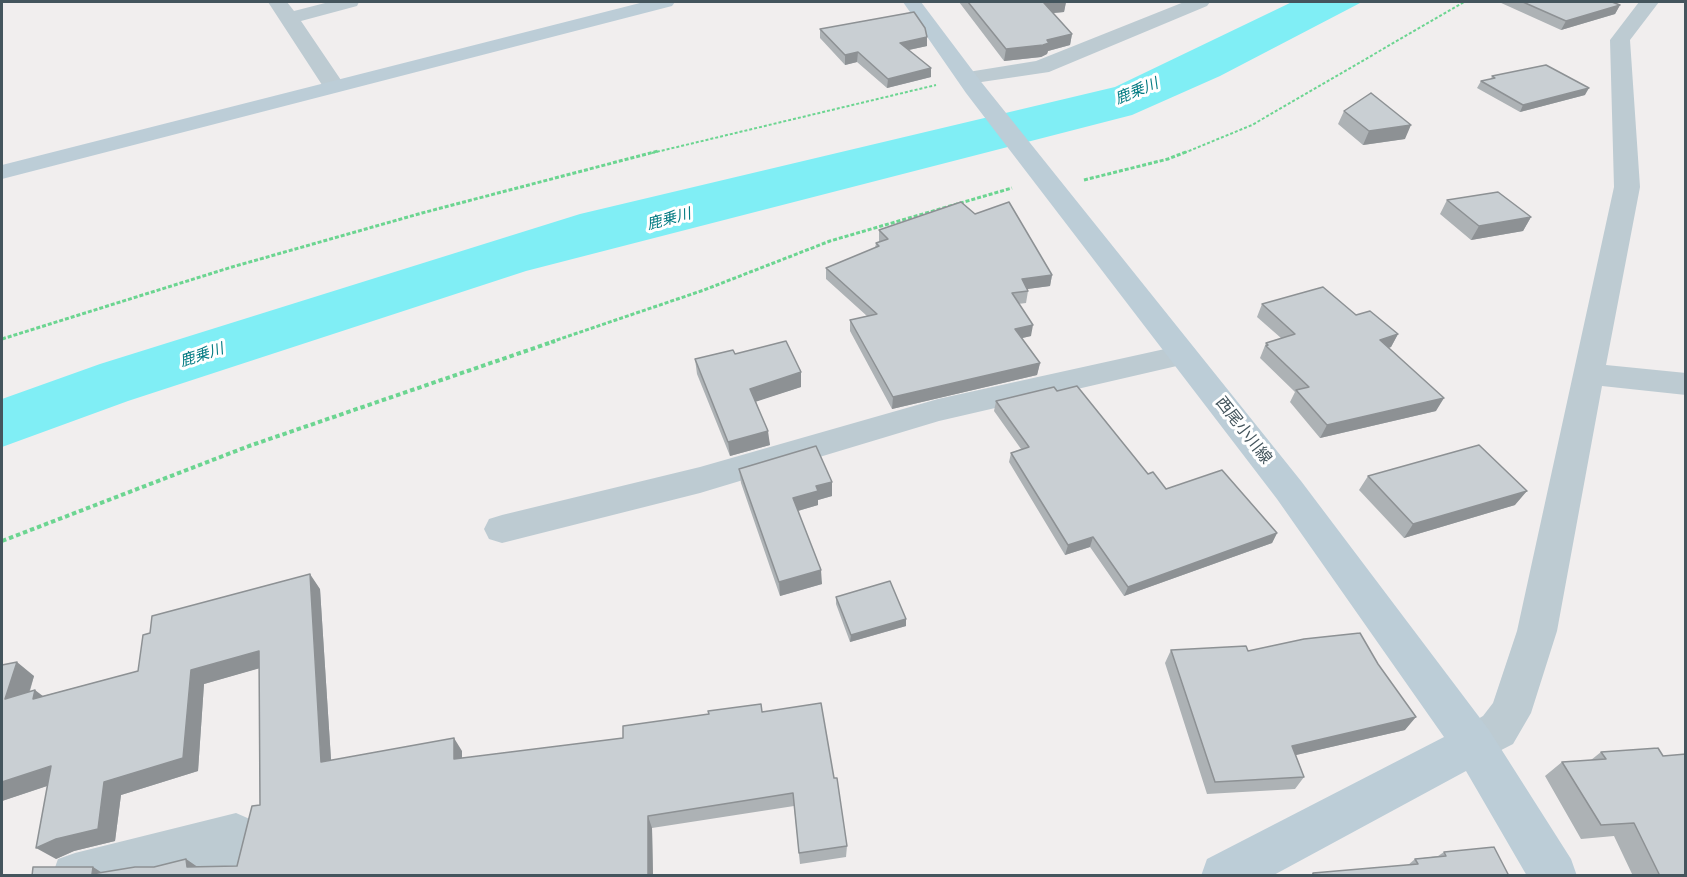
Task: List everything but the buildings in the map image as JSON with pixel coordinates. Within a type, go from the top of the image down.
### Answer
[{"type":"main road","points":[[2,172],[665,2]]},
{"type":"main road","name":"西尾小川線","points":[[912,2],[1046,181],[1289,490],[1474,744],[1554,876]]},
{"type":"main road","points":[[1224,876],[1474,744]]},
{"type":"street","points":[[334,86],[284,10],[350,2]]},
{"type":"street","points":[[971,83],[1041,67],[1200,2]]},
{"type":"street","points":[[1474,744],[1498,730],[1510,713],[1537,631],[1587,374],[1627,188],[1620,40],[1649,2]]},
{"type":"street","points":[[502,529],[700,480],[939,410],[1183,355]]},
{"type":"street","points":[[1587,374],[1686,384]]},
{"type":"street","points":[[75,876],[236,836],[226,876]]},
{"type":"path","points":[[2,541],[249,446],[704,290],[830,241],[1016,187],[1046,181],[1070,183],[1168,159],[1252,125],[1464,2]]},
{"type":"path","points":[[2,339],[232,267],[608,163],[971,83]]},
{"type":"water","name":"鹿乗川","points":[[1292,2],[1362,2],[1220,76],[1132,115],[526,271],[128,401],[2,447],[2,399],[100,364],[580,214],[1115,87]]}]
